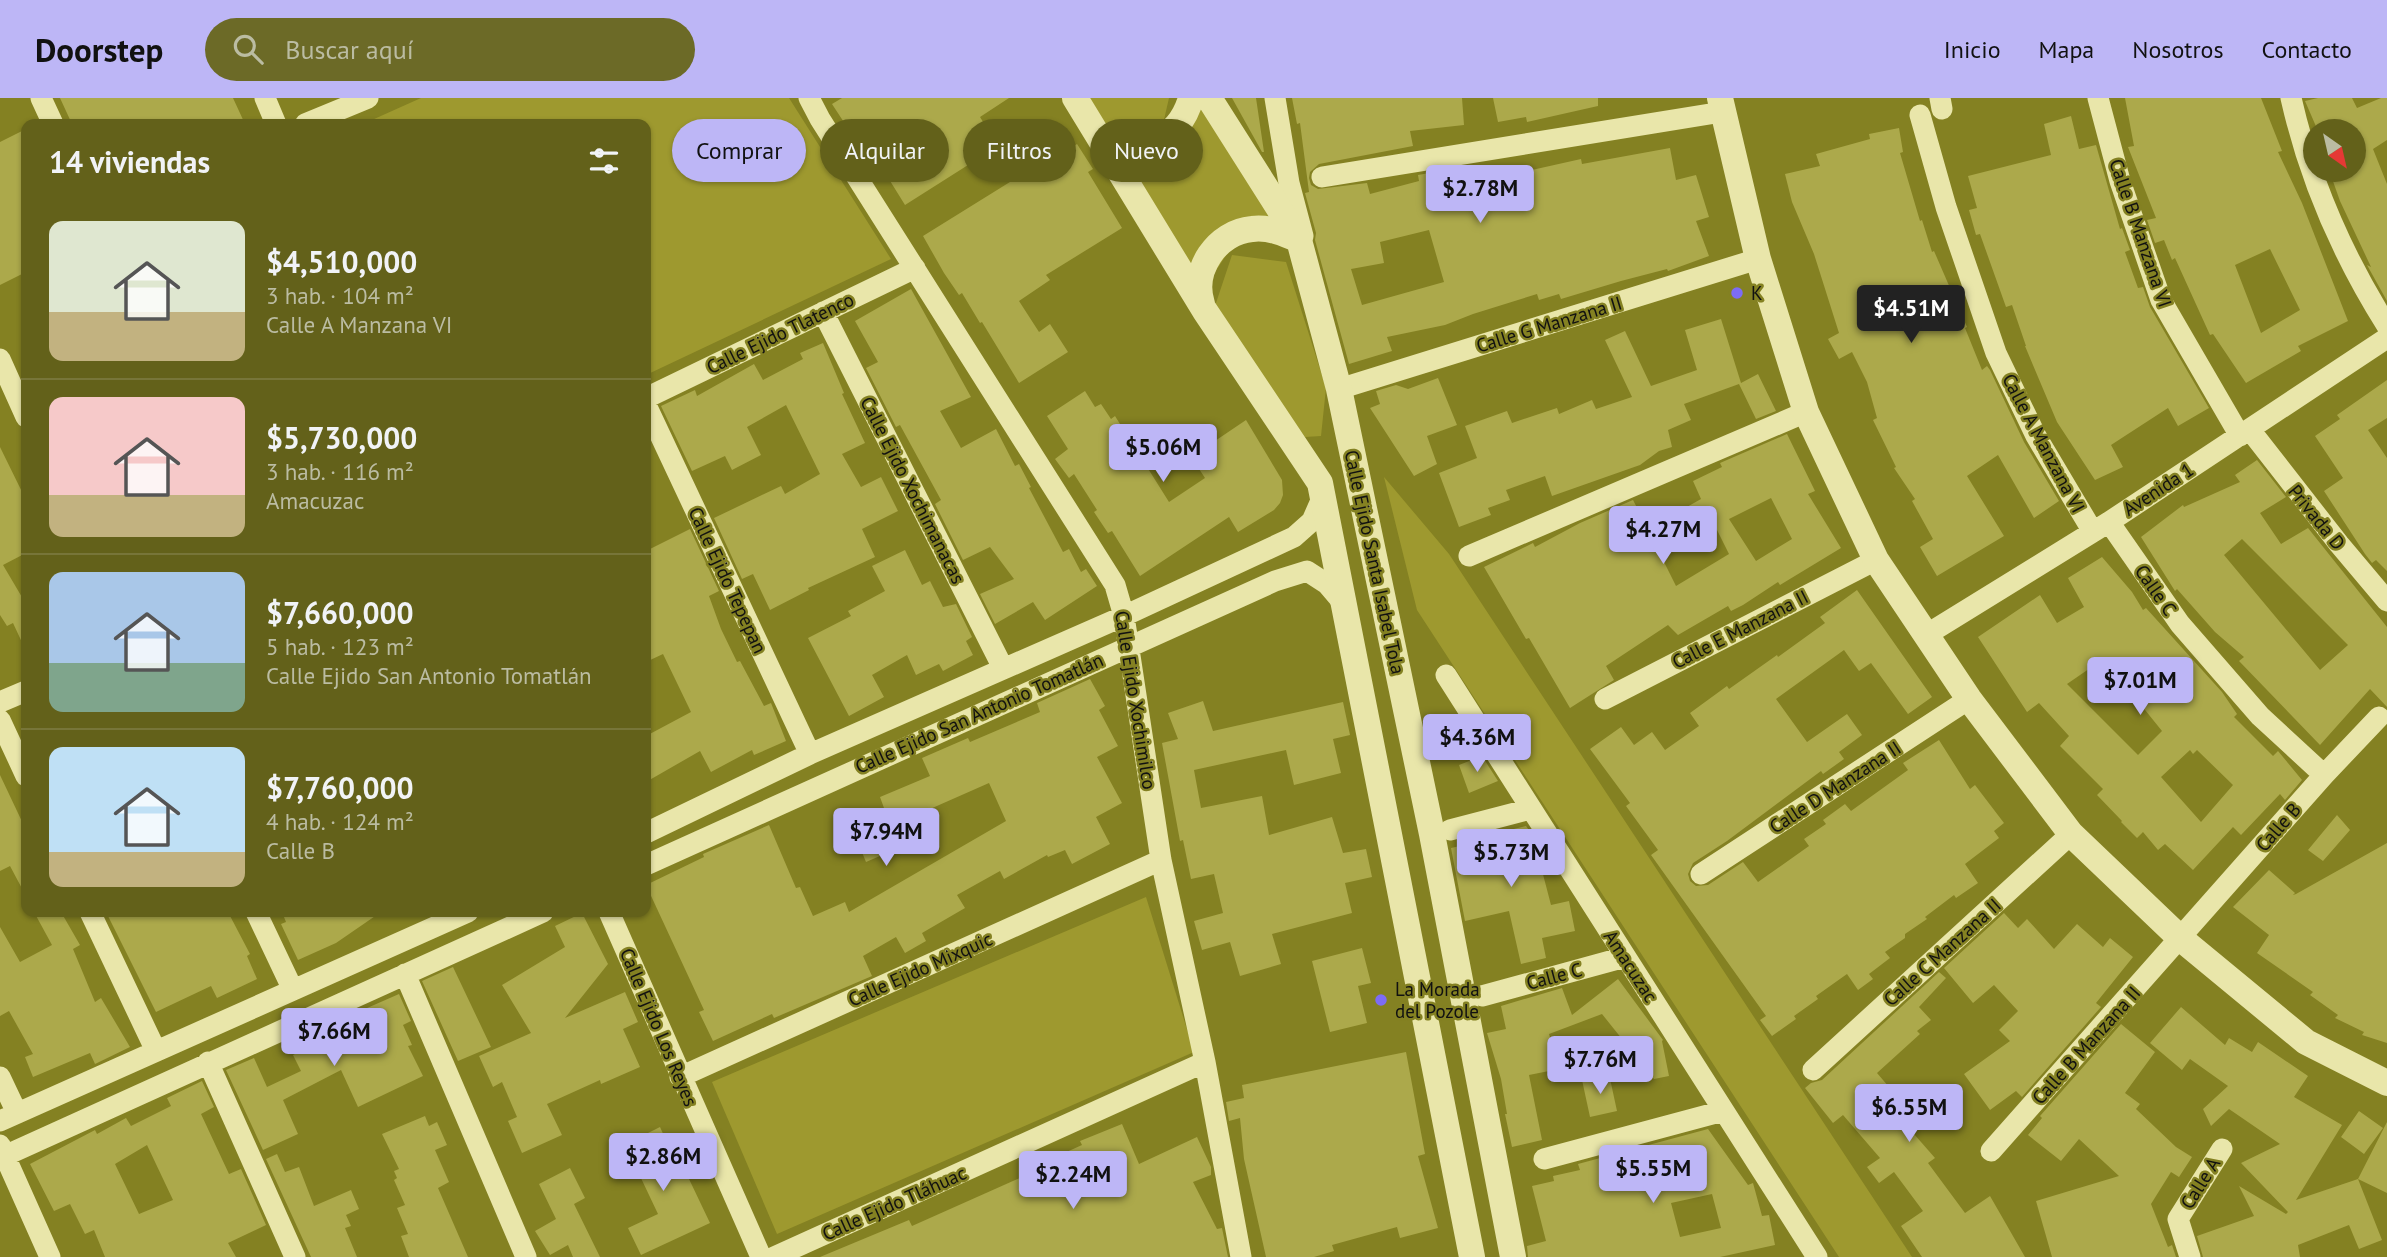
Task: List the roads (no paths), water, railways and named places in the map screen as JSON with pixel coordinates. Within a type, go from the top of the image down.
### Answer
[{"type":"street","points":[[41,98],[51,119]]},
{"type":"street","points":[[265,98],[274,119]]},
{"type":"street","points":[[317,119],[368,98]]},
{"type":"street","name":"Calle Ejido Xochimilco","points":[[810,98],[820,119],[1115,585],[1124,616],[1161,860],[1205,1062],[1241,1257]]},
{"type":"street","name":"Calle Ejido Santa Isabel Tola","points":[[1075,98],[1090,122]]},
{"type":"street","points":[[1182,119],[1191,98]]},
{"type":"street","name":"Calle Ejido Santa Isabel Tola","points":[[1209,98],[1299,240],[1339,389],[1429,821],[1513,1257]]},
{"type":"street","points":[[1205,311],[1200,298],[1202,270],[1212,251],[1227,237],[1262,228],[1299,240],[1303,236],[1289,183],[1275,98]]},
{"type":"street","name":"Calle B Manzana VI","points":[[2098,98],[2120,181],[2161,300],[2245,433]]},
{"type":"street","points":[[2291,98],[2298,129],[2334,230],[2387,326]]},
{"type":"street","points":[[1322,177],[1721,105],[1758,259],[1805,412],[1876,560],[1969,699],[2071,834],[2180,938],[2306,1042],[2387,1083]]},
{"type":"street","name":"Calle A Manzana VI","points":[[1920,115],[1947,208],[1996,353],[2036,436],[2101,527]]},
{"type":"street","name":"Calle Ejido Santa Isabel Tola","points":[[1127,182],[1205,311],[1320,483],[1470,1257]]},
{"type":"street","name":"Calle G Manzana II","points":[[1339,389],[1758,259]]},
{"type":"street","name":"Calle Ejido Tlatenco","points":[[651,396],[915,268]]},
{"type":"street","name":"Calle Ejido Xochimanacas","points":[[822,312],[1003,668]]},
{"type":"street","name":"Avenida 1","points":[[1926,635],[2101,527],[2387,338]]},
{"type":"street","points":[[0,359],[21,406]]},
{"type":"street","points":[[1469,556],[1805,412]]},
{"type":"street","name":"Calle Ejido Tepepan","points":[[651,416],[810,754]]},
{"type":"street","name":"Privada D","points":[[2245,433],[2387,601]]},
{"type":"street","name":"Calle Ejido San Antonio Tomatlán","points":[[651,831],[810,754],[1124,616],[1294,537],[1312,520],[1323,496]]},
{"type":"street","name":"Calle C","points":[[2101,527],[2260,716],[2324,775]]},
{"type":"street","name":"Calle E Manzana II","points":[[1605,699],[1876,560]]},
{"type":"street","name":"Calle Ejido San Antonio Tomatlán","points":[[651,863],[1275,581],[1307,571],[1327,584],[1345,605]]},
{"type":"street","name":"Amacuzac","points":[[1446,675],[1817,1257]]},
{"type":"street","points":[[0,702],[21,693]]},
{"type":"street","name":"Calle D Manzana II","points":[[1701,874],[1969,699]]},
{"type":"street","name":"Calle B","points":[[2180,938],[2379,717]]},
{"type":"street","points":[[0,720],[21,765]]},
{"type":"street","points":[[1450,830],[1530,808]]},
{"type":"street","name":"Calle C Manzana II","points":[[1813,1070],[2071,834]]},
{"type":"street","name":"Calle Ejido Mixquic","points":[[680,1077],[1161,860]]},
{"type":"street","points":[[92,917],[156,1051]]},
{"type":"street","points":[[258,917],[293,990]]},
{"type":"street","points":[[0,1077],[8,1117],[293,990],[421,921],[442,917]]},
{"type":"street","points":[[50,1257],[2,1152],[532,917]]},
{"type":"street","name":"Calle Ejido Los Reyes","points":[[611,917],[761,1257]]},
{"type":"street","name":"Calle B Manzana II","points":[[1991,1151],[2180,938]]},
{"type":"street","name":"Calle C","points":[[1482,996],[1625,957]]},
{"type":"street","points":[[405,974],[526,1257]]},
{"type":"street","points":[[208,1062],[295,1257]]},
{"type":"street","name":"Calle Ejido Tláhuac","points":[[774,1257],[1205,1062]]},
{"type":"street","points":[[1544,1159],[1723,1111]]},
{"type":"street","name":"Calle A","points":[[2190,1257],[2178,1219],[2222,1149]]},
{"type":"place","name":"K","points":[[1737,293]]},
{"type":"place","name":"La Morada del Pozole","points":[[1381,1000]]}]
